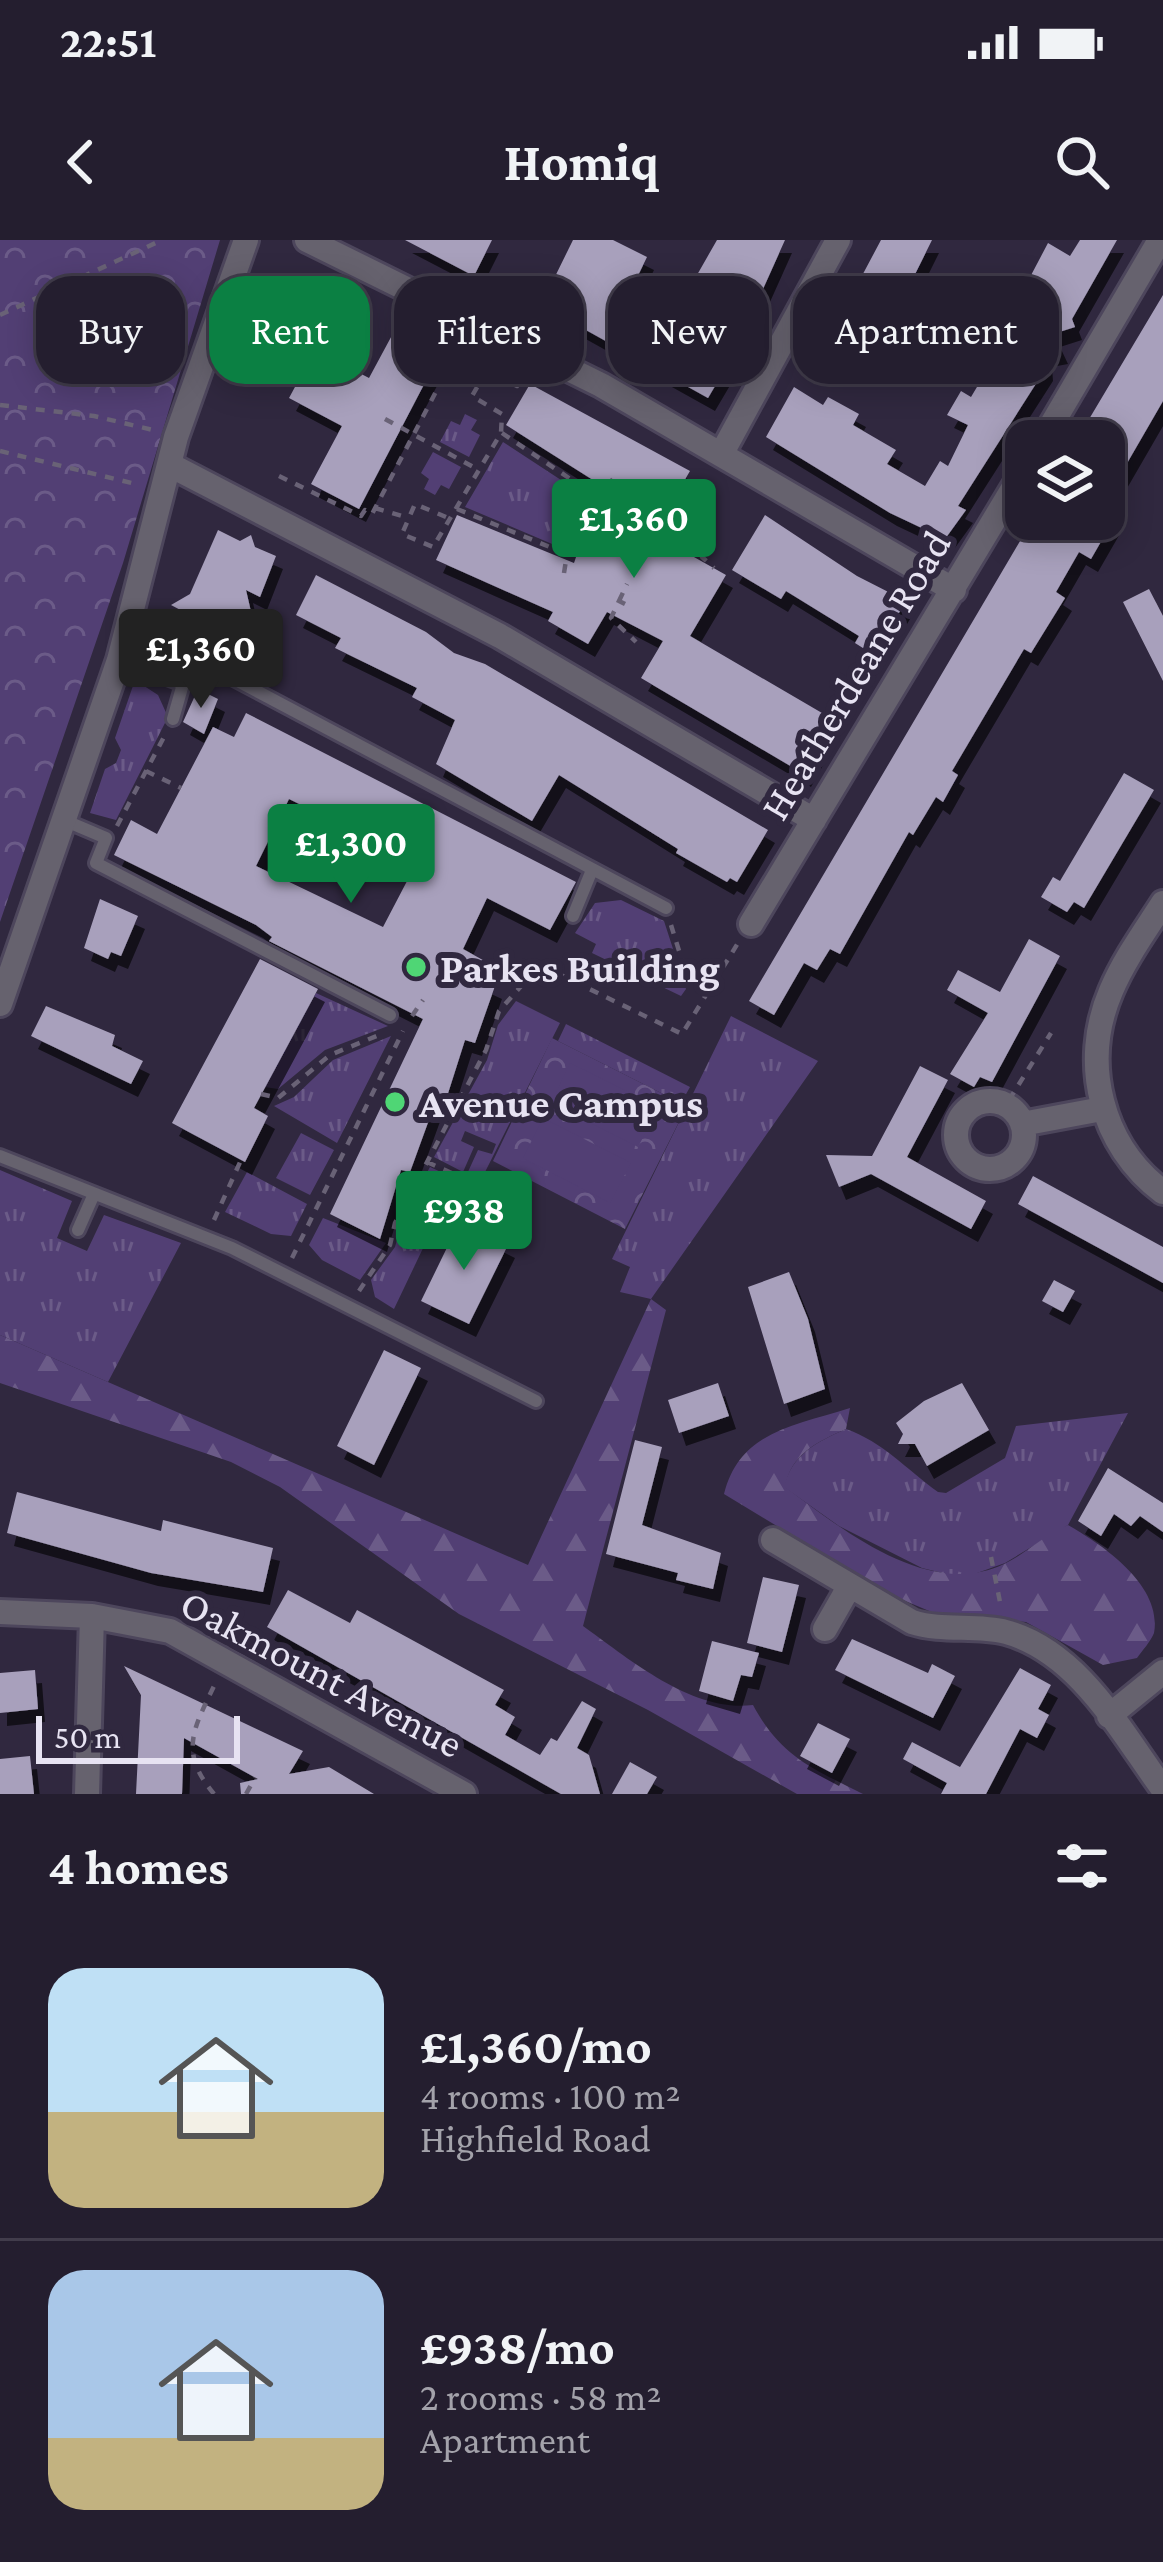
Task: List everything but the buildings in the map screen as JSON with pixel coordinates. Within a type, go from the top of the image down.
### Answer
[{"type":"street","points":[[0,1004],[119,659],[176,437],[246,240]]},
{"type":"street","points":[[307,240],[723,452],[954,590]]},
{"type":"street","points":[[723,452],[838,240]]},
{"type":"street","points":[[1054,420],[1160,240]]},
{"type":"street","points":[[170,465],[500,636],[814,820]]},
{"type":"street","name":"Heatherdeane Road","points":[[752,924],[1005,503]]},
{"type":"street","points":[[1163,903],[1108,997],[1099,1058],[1102,1109],[1121,1150],[1163,1192]]},
{"type":"street","points":[[1014,1114],[1102,1109]]},
{"type":"street","points":[[773,1540],[849,1587],[933,1628],[1003,1631],[1046,1650],[1080,1677],[1163,1790]]},
{"type":"street","points":[[825,1629],[849,1587]]},
{"type":"street","name":"Oakmount Avenue","points":[[0,1612],[92,1616],[170,1631],[464,1794]]},
{"type":"street","points":[[87,1794],[92,1616]]},
{"type":"street","points":[[1109,1716],[1163,1672]]},
{"type":"lane","points":[[119,659],[183,684]]},
{"type":"lane","points":[[172,719],[183,684],[200,662],[666,908]]},
{"type":"lane","points":[[66,821],[106,838],[96,863],[390,1015]]},
{"type":"lane","points":[[572,916],[592,870]]},
{"type":"lane","points":[[0,1156],[206,1237],[536,1401]]},
{"type":"lane","points":[[78,1230],[94,1195]]},
{"type":"path","points":[[0,315],[162,240]]},
{"type":"path","points":[[446,517],[415,504],[402,534],[433,547],[446,517],[457,509],[501,433],[502,414],[472,396],[487,370],[517,386]]},
{"type":"path","points":[[279,476],[361,516],[375,508],[441,384]]},
{"type":"path","points":[[0,405],[94,416],[176,437]]},
{"type":"path","points":[[385,419],[479,470]]},
{"type":"path","points":[[501,433],[596,497]]},
{"type":"path","points":[[0,451],[164,493]]},
{"type":"path","points":[[564,573],[567,554],[596,497],[614,478]]},
{"type":"path","points":[[375,508],[409,518]]},
{"type":"path","points":[[457,509],[567,554]]},
{"type":"path","points":[[663,518],[706,530],[711,542],[702,557],[714,568]]},
{"type":"path","points":[[627,584],[611,618],[636,642]]},
{"type":"path","points":[[106,838],[172,719]]},
{"type":"path","points":[[146,771],[181,788]]},
{"type":"path","points":[[666,908],[689,983],[704,992]]},
{"type":"path","points":[[350,1306],[390,1245],[395,1223],[486,1049],[499,1011],[540,965],[682,1034],[704,992],[752,924]]},
{"type":"path","points":[[284,1274],[406,1024],[423,1000]]},
{"type":"path","points":[[261,1094],[278,1098],[329,1055],[406,1024]]},
{"type":"path","points":[[1014,1114],[1051,1033]]},
{"type":"path","points":[[206,1237],[241,1160]]},
{"type":"path","points":[[427,1162],[476,1184],[486,1197]]},
{"type":"path","points":[[991,1557],[1003,1631]]},
{"type":"path","points":[[214,1794],[196,1772],[194,1729],[226,1662]]},
{"type":"path","points":[[246,1794],[255,1778]]},
{"type":"path","points":[[200,1794],[208,1787]]},
{"type":"green space","points":[[0,240],[220,240],[185,357],[185,276],[36,276],[36,384],[177,384],[123,563],[0,922]]},
{"type":"green space","points":[[465,414],[477,420],[471,430],[480,435],[469,457],[440,442],[451,421],[460,425]]},
{"type":"green space","points":[[503,442],[590,499],[564,549],[465,507]]},
{"type":"green space","points":[[433,452],[461,467],[449,489],[441,485],[435,495],[424,489],[429,479],[421,473]]},
{"type":"green space","points":[[135,680],[158,695],[168,717],[116,820],[90,813],[105,769],[116,763],[121,750],[115,738]]},
{"type":"green space","points":[[621,900],[664,921],[686,989],[681,996],[592,953],[596,944],[575,933],[595,903]]},
{"type":"green space","points":[[316,993],[388,1026],[325,1050],[278,1089],[265,1087]]},
{"type":"green space","points":[[516,1001],[560,1023],[481,1180],[467,1174],[478,1150],[492,1154],[496,1144],[465,1131],[461,1141],[474,1147],[463,1172],[434,1157],[487,1060],[498,1025]]},
{"type":"green space","points":[[731,1016],[818,1061],[651,1299],[620,1292],[630,1267],[612,1259]]},
{"type":"green space","points":[[566,1024],[690,1087],[681,1103],[558,1041]]},
{"type":"green space","points":[[391,1036],[337,1143],[274,1106],[294,1097],[333,1060]]},
{"type":"green space","points":[[552,1038],[687,1106],[625,1229],[493,1161]]},
{"type":"green space","points":[[570,1063],[659,1107],[638,1147],[551,1103]]},
{"type":"green space","points":[[543,1118],[631,1163],[610,1203],[523,1158]]},
{"type":"green space","points":[[301,1133],[334,1150],[310,1195],[276,1178]]},
{"type":"green space","points":[[430,1167],[456,1179],[394,1309],[375,1297],[371,1280],[395,1247],[404,1215]]},
{"type":"green space","points":[[0,1170],[72,1201],[57,1238],[87,1251],[104,1215],[181,1243],[108,1382],[0,1335]]},
{"type":"green space","points":[[247,1172],[307,1204],[291,1236],[271,1234],[225,1212]]},
{"type":"green space","points":[[323,1218],[386,1243],[360,1280],[322,1260],[309,1245]]},
{"type":"green space","points":[[651,1299],[666,1310],[583,1626],[641,1668],[685,1692],[708,1701],[753,1705],[787,1749],[863,1794],[797,1794],[648,1710],[459,1614],[280,1487],[231,1462],[0,1383],[0,1335],[528,1565]]},
{"type":"green space","points":[[850,1408],[846,1429],[799,1458],[785,1487],[888,1555],[946,1573],[975,1573],[1004,1564],[1068,1525],[1127,1568],[1149,1599],[1154,1633],[1137,1658],[1103,1665],[1026,1622],[934,1613],[891,1595],[724,1494],[732,1473],[756,1444],[790,1427]]},
{"type":"green space","points":[[1128,1413],[1068,1525],[1005,1563],[963,1578],[922,1568],[839,1526],[784,1487],[799,1458],[846,1429],[946,1493],[1005,1458],[1016,1426]]},
{"type":"place","name":"Parkes Building","points":[[416,967]]},
{"type":"place","name":"Avenue Campus","points":[[395,1102]]}]
